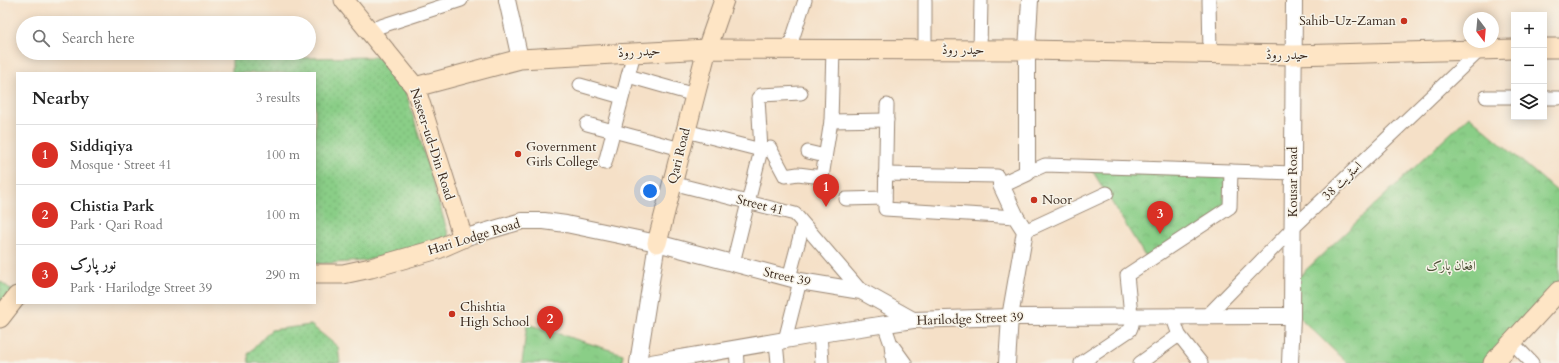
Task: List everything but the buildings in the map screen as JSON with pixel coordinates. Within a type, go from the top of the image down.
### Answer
[{"type":"main road","name":"Naseer-ud-Din Road","points":[[344,0],[415,86],[463,238]]},
{"type":"main road","name":"Qari Road","points":[[657,243],[707,49],[724,0]]},
{"type":"main road","points":[[1547,48],[1559,48]]},
{"type":"main road","name":"حیدر روڈ","points":[[415,86],[520,59],[707,49],[1027,50],[1294,55],[1511,49]]},
{"type":"main road","name":"Hari Lodge Road","points":[[316,274],[343,274],[371,268],[438,249],[463,238]]},
{"type":"main road","points":[[0,318],[16,297]]},
{"type":"main road","points":[[1493,363],[1512,342],[1556,300]]},
{"type":"street","points":[[369,30],[461,0]]},
{"type":"street","points":[[507,0],[520,59]]},
{"type":"street","points":[[789,49],[805,0]]},
{"type":"street","points":[[924,50],[925,0]]},
{"type":"street","points":[[980,50],[981,0]]},
{"type":"street","points":[[1027,173],[1027,50],[1030,0]]},
{"type":"street","points":[[1209,0],[1210,54]]},
{"type":"street","name":"Kousar Road","points":[[1290,363],[1293,228],[1294,0]]},
{"type":"street","points":[[587,124],[613,131],[761,150],[770,148],[785,176],[798,174],[822,177],[831,121],[833,49]]},
{"type":"street","name":"اسٹریٹ 38","points":[[1208,315],[1293,228],[1480,50]]},
{"type":"street","points":[[605,163],[634,53]]},
{"type":"street","points":[[628,76],[695,96]]},
{"type":"street","points":[[580,85],[622,97]]},
{"type":"street","points":[[733,263],[761,150],[759,96],[801,93]]},
{"type":"street","points":[[1486,97],[1511,97]]},
{"type":"street","points":[[1547,98],[1559,98]]},
{"type":"street","points":[[887,105],[884,209],[1016,217]]},
{"type":"street","points":[[831,121],[887,120]]},
{"type":"street","points":[[808,152],[825,156]]},
{"type":"street","points":[[1001,184],[1045,166],[1293,173]]},
{"type":"street","points":[[1081,363],[1130,330],[1132,325],[1127,275],[1230,207],[1231,171]]},
{"type":"street","points":[[885,174],[997,176],[1016,217],[1025,231],[1010,317],[1007,363]]},
{"type":"street","name":"Street 41","points":[[672,183],[795,214],[861,291]]},
{"type":"street","points":[[1025,231],[1107,193]]},
{"type":"street","points":[[846,198],[885,198]]},
{"type":"street","name":"Hari Lodge Road","points":[[463,238],[522,221],[544,221],[657,243]]},
{"type":"street","points":[[778,363],[780,341],[804,225]]},
{"type":"street","name":"Street 39","points":[[657,243],[794,279],[861,291],[913,320]]},
{"type":"street","name":"Qari Road","points":[[638,363],[657,243]]},
{"type":"street","points":[[1172,315],[1179,335],[1201,363]]},
{"type":"street","name":"Harilodge Street 39","points":[[650,363],[737,356],[780,341],[913,320],[1172,315],[1292,316]]},
{"type":"street","points":[[884,324],[891,344],[893,363]]},
{"type":"street","points":[[820,334],[822,363]]},
{"type":"street","points":[[1140,363],[1179,335]]},
{"type":"street","points":[[1512,342],[1532,363]]},
{"type":"street","points":[[891,344],[905,363]]},
{"type":"green space","points":[[377,57],[403,82],[449,237],[365,261],[316,264],[316,72],[232,72],[232,60],[316,60],[316,58]]},
{"type":"green space","name":"افغان پارک","points":[[1469,116],[1559,193],[1559,291],[1493,363],[1347,363],[1292,310],[1292,283]]},
{"type":"green space","points":[[1090,167],[1231,171],[1230,207],[1148,261]]},
{"type":"green space","points":[[0,281],[13,291],[0,309]]},
{"type":"green space","points":[[527,324],[623,354],[622,363],[522,363]]},
{"type":"green space","points":[[311,325],[338,347],[340,363],[249,363],[248,354],[271,330]]},
{"type":"place","name":"Sahib-Uz-Zaman","points":[[1404,21]]},
{"type":"place","name":"Government Girls College","points":[[518,154]]},
{"type":"place","name":"Noor","points":[[1034,200]]},
{"type":"place","name":"Siddiqiya","points":[[826,207]]},
{"type":"place","name":"نور پارک","points":[[1160,234]]},
{"type":"place","name":"Chishtia High School","points":[[452,314]]},
{"type":"place","name":"Chistia Park","points":[[550,339]]}]
